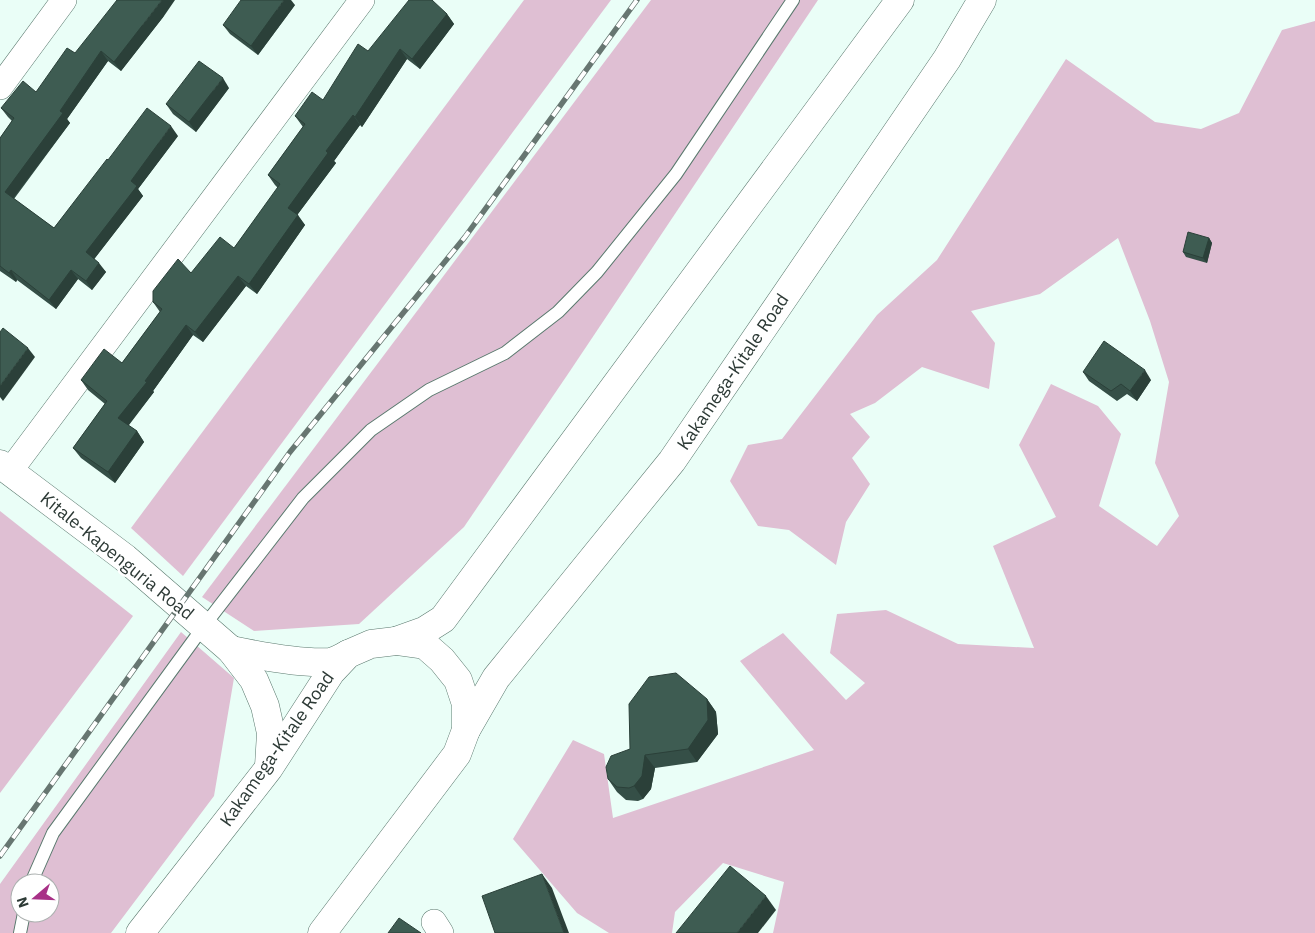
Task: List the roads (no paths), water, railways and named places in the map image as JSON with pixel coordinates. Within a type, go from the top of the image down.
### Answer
[{"type":"highway","name":"Kakamega-Kitale Road","points":[[140,933],[269,768],[330,672],[348,654],[371,644],[396,641],[424,631],[443,619],[900,0]]},
{"type":"highway","name":"Kakamega-Kitale Road","points":[[322,933],[457,754],[466,730],[496,678],[672,461],[947,59],[982,0]]},
{"type":"highway","name":"Kitale-Kapenguria Road","points":[[5,468],[125,558],[231,650],[254,680],[265,706],[271,733],[269,768]]},
{"type":"highway","name":"Kakamega-Kitale Road","points":[[396,641],[425,646],[442,660],[458,680],[466,704],[466,730]]},
{"type":"highway","points":[[231,650],[262,656],[332,662],[348,654]]},
{"type":"street","points":[[0,87],[64,0]]},
{"type":"street","points":[[5,468],[362,0]]},
{"type":"lane","points":[[35,873],[53,833],[204,626],[303,498],[371,430],[429,390],[505,353],[558,312],[597,272],[676,174],[793,0]]},
{"type":"railway","points":[[0,856],[290,452],[465,237],[637,0]]}]
